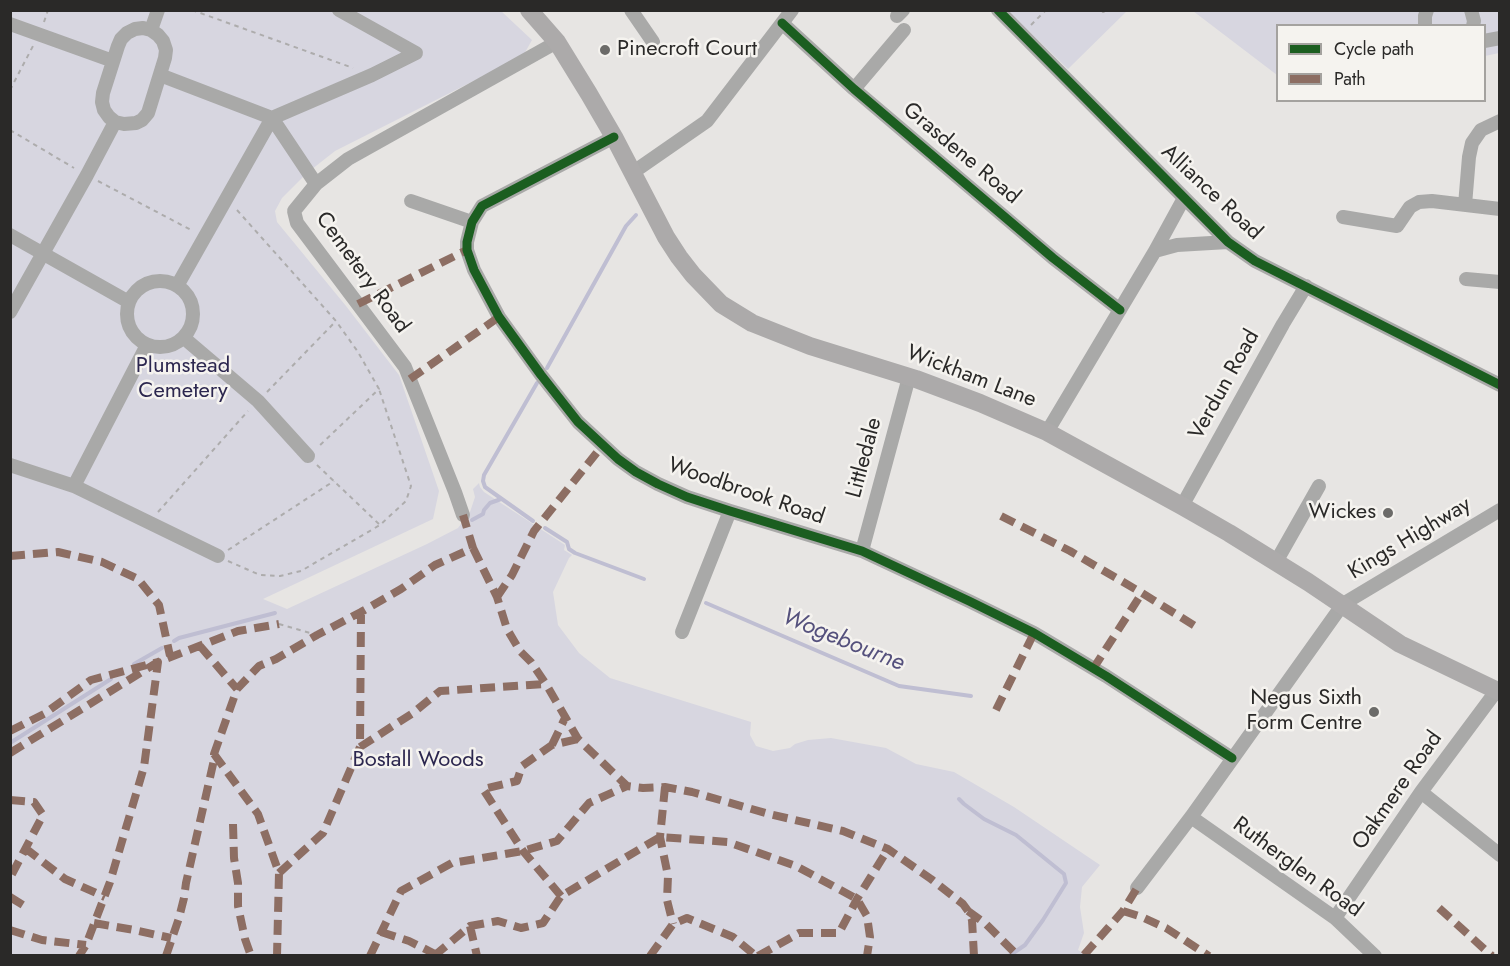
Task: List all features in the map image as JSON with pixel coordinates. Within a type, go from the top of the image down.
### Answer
[{"type":"main road","name":"Wickham Lane","points":[[529,10],[557,42],[614,137],[666,237],[679,257],[721,304],[752,323],[810,346],[909,377],[980,403],[1047,432],[1182,506],[1276,562],[1400,644],[1498,691]]},
{"type":"street","points":[[151,30],[158,10]]},
{"type":"street","points":[[177,286],[272,118],[372,75],[416,53],[339,10]]},
{"type":"street","points":[[631,10],[653,42]]},
{"type":"street","points":[[632,173],[707,121],[792,10]]},
{"type":"street","name":"Alliance Road","points":[[998,10],[1228,242],[1255,261],[1500,386]]},
{"type":"street","name":"Grasdene Road","points":[[782,23],[854,89],[1053,258],[1120,310]]},
{"type":"street","points":[[10,24],[113,61]]},
{"type":"street","points":[[135,29],[151,30],[163,42],[166,50],[165,58],[151,105],[142,120],[130,124],[116,122],[104,110],[103,93],[113,61],[121,39],[135,29]]},
{"type":"street","points":[[854,89],[904,30]]},
{"type":"street","name":"Cemetery Road","points":[[463,515],[405,367],[297,223],[294,211],[316,184],[348,159],[557,42]]},
{"type":"street","points":[[160,75],[272,118],[316,184]]},
{"type":"street","points":[[1465,205],[1472,143],[1481,130],[1500,121]]},
{"type":"street","points":[[10,312],[116,122]]},
{"type":"street","points":[[411,201],[472,222],[482,206],[614,137]]},
{"type":"street","points":[[1047,432],[1184,198]]},
{"type":"street","points":[[1343,217],[1397,226],[1410,207],[1419,202],[1432,201],[1500,209]]},
{"type":"street","name":"Woodbrook Road","points":[[472,222],[467,250],[474,270],[499,317],[578,422],[618,459],[636,472],[687,496],[862,551],[969,601],[1034,633],[1106,676],[1232,758]]},
{"type":"street","points":[[10,235],[129,302]]},
{"type":"street","points":[[1155,251],[1177,245],[1228,242]]},
{"type":"street","points":[[1466,279],[1500,282]]},
{"type":"street","points":[[155,282],[166,282],[177,286],[191,300],[193,320],[190,330],[176,344],[167,347],[157,348],[138,340],[128,322],[127,312],[129,302],[135,292],[144,285],[155,282]]},
{"type":"street","name":"Verdun Road","points":[[1182,506],[1306,286]]},
{"type":"street","points":[[184,338],[258,401],[308,456]]},
{"type":"street","points":[[74,486],[147,345]]},
{"type":"street","name":"Littledale","points":[[862,551],[909,377]]},
{"type":"street","points":[[10,465],[74,486],[218,556]]},
{"type":"street","points":[[1276,562],[1320,486]]},
{"type":"street","name":"Kings Highway","points":[[1342,604],[1500,510]]},
{"type":"street","points":[[682,632],[730,511]]},
{"type":"street","points":[[1137,888],[1191,818],[1342,604]]},
{"type":"street","name":"Oakmere Road","points":[[1335,918],[1421,792],[1498,691]]},
{"type":"street","points":[[1421,792],[1500,855]]},
{"type":"street","name":"Rutherglen Road","points":[[1191,818],[1335,918],[1375,956]]},
{"type":"path","points":[[192,10],[372,75]]},
{"type":"path","points":[[1022,34],[1046,10]]},
{"type":"path","points":[[1101,10],[1103,12],[1110,10]]},
{"type":"path","points":[[10,90],[39,34]]},
{"type":"path","points":[[10,130],[87,176],[204,237]]},
{"type":"path","points":[[218,556],[260,575],[280,576],[301,572],[380,525],[406,501],[411,486],[379,389],[358,351],[336,321],[227,199]]},
{"type":"path","points":[[148,522],[258,401],[336,321]]},
{"type":"path","points":[[379,389],[308,456],[380,525]]},
{"type":"path","points":[[218,556],[335,481]]},
{"type":"path","points":[[279,624],[317,634]]},
{"type":"green space","name":"Bostall Woods","points":[[10,11],[501,11],[532,40],[523,56],[335,151],[307,173],[282,198],[275,211],[277,222],[399,375],[439,491],[433,519],[263,599],[287,609],[458,528],[470,512],[475,497],[473,489],[479,483],[484,492],[565,545],[564,550],[572,555],[553,592],[558,625],[579,653],[610,678],[751,722],[750,735],[756,746],[773,751],[790,748],[808,740],[831,738],[886,748],[916,764],[954,772],[1014,807],[1100,865],[1082,887],[1080,907],[1084,933],[1078,950],[1086,955],[11,955]]},
{"type":"green space","points":[[1008,11],[1127,11],[1068,69]]},
{"type":"green space","points":[[1193,11],[1499,11],[1499,53],[1486,56],[1486,24],[1276,24],[1276,74]]},
{"type":"waterway","name":"Wogebourne","points":[[547,368],[626,226],[636,215]]},
{"type":"waterway","name":"Wogebourne","points":[[533,521],[485,487],[483,481],[484,475],[537,383]]},
{"type":"waterway","points":[[472,520],[483,514],[490,503],[501,499]]},
{"type":"waterway","name":"Wogebourne","points":[[545,528],[567,542],[569,549],[575,553],[644,579]]},
{"type":"waterway","name":"Wogebourne","points":[[706,603],[899,686],[971,696]]},
{"type":"waterway","points":[[174,641],[275,613]]},
{"type":"waterway","points":[[134,664],[162,648]]},
{"type":"waterway","points":[[10,743],[111,679]]},
{"type":"waterway","points":[[959,799],[984,819],[1016,835],[1064,874],[1066,883],[1043,920],[1025,945],[1009,956]]},
{"type":"marked path","points":[[358,304],[467,250]]},
{"type":"marked path","points":[[410,379],[499,317]]},
{"type":"marked path","points":[[497,597],[512,575],[534,531],[603,445]]},
{"type":"marked path","points":[[166,956],[184,898],[214,754],[237,689],[259,666],[361,612],[401,589],[435,565],[473,548],[463,515]]},
{"type":"marked path","points":[[1001,516],[1070,551],[1195,626]]},
{"type":"marked path","points":[[473,548],[497,597],[507,629],[520,651],[531,662],[546,684],[578,739],[627,786],[665,787],[692,792],[769,814],[843,831],[888,849],[963,904],[972,920],[974,956]]},
{"type":"marked path","points":[[10,556],[58,552],[102,562],[138,579],[159,605],[170,656]]},
{"type":"marked path","points":[[1093,669],[1142,593]]},
{"type":"marked path","points":[[279,873],[323,833],[360,747],[361,612]]},
{"type":"marked path","points":[[10,753],[158,662],[238,631],[279,624]]},
{"type":"marked path","points":[[996,710],[1034,633]]},
{"type":"marked path","points":[[200,646],[237,689]]},
{"type":"marked path","points":[[10,731],[44,714],[91,680],[158,662],[144,767],[110,882],[86,945],[79,956]]},
{"type":"marked path","points":[[360,747],[413,713],[440,691],[546,684]]},
{"type":"marked path","points":[[552,745],[565,718]]},
{"type":"marked path","points":[[561,896],[523,851],[483,789],[517,781],[522,766],[552,745],[578,739]]},
{"type":"marked path","points":[[214,754],[258,814],[279,873],[277,956]]},
{"type":"marked path","points":[[370,956],[401,891],[452,863],[523,851],[557,841],[589,803],[627,786]]},
{"type":"marked path","points":[[665,787],[660,837],[668,876],[667,900],[673,924]]},
{"type":"marked path","points":[[10,800],[34,802],[43,815],[10,878]]},
{"type":"marked path","points":[[233,824],[238,906],[251,956]]},
{"type":"marked path","points":[[434,956],[470,926],[498,921],[521,928],[543,923],[561,896],[660,837],[728,842],[796,866],[857,899],[867,916],[870,937],[867,956]]},
{"type":"marked path","points":[[25,848],[65,879],[105,897]]},
{"type":"marked path","points":[[758,956],[799,933],[839,933],[888,849]]},
{"type":"marked path","points":[[1084,955],[1123,911],[1137,888]]},
{"type":"marked path","points":[[10,897],[26,907]]},
{"type":"marked path","points":[[1439,908],[1492,956]]},
{"type":"marked path","points":[[968,911],[986,924],[1018,956]]},
{"type":"marked path","points":[[1123,911],[1166,928],[1209,956]]},
{"type":"marked path","points":[[650,956],[673,924],[687,918],[733,937],[756,956]]},
{"type":"marked path","points":[[94,923],[171,938]]},
{"type":"marked path","points":[[470,926],[477,956]]},
{"type":"marked path","points":[[10,930],[42,940],[86,945]]},
{"type":"marked path","points":[[381,932],[409,941],[435,954]]},
{"type":"cycle path","points":[[998,10],[1228,242],[1255,261],[1500,385]]},
{"type":"cycle path","points":[[782,23],[854,89],[1053,258],[1120,310]]},
{"type":"cycle path","points":[[614,137],[482,206],[472,222],[467,242],[467,250],[474,270],[499,317],[578,422],[618,459],[658,484],[687,497],[862,551],[1034,633],[1106,676],[1232,758]]},
{"type":"place","name":"Pinecroft Court","points":[[605,50]]},
{"type":"place","name":"Wickes","points":[[1388,513]]},
{"type":"place","name":"Negus Sixth Form Centre","points":[[1374,712]]},
{"type":"park label","name":"Plumstead Cemetery","points":[[183,380]]}]
